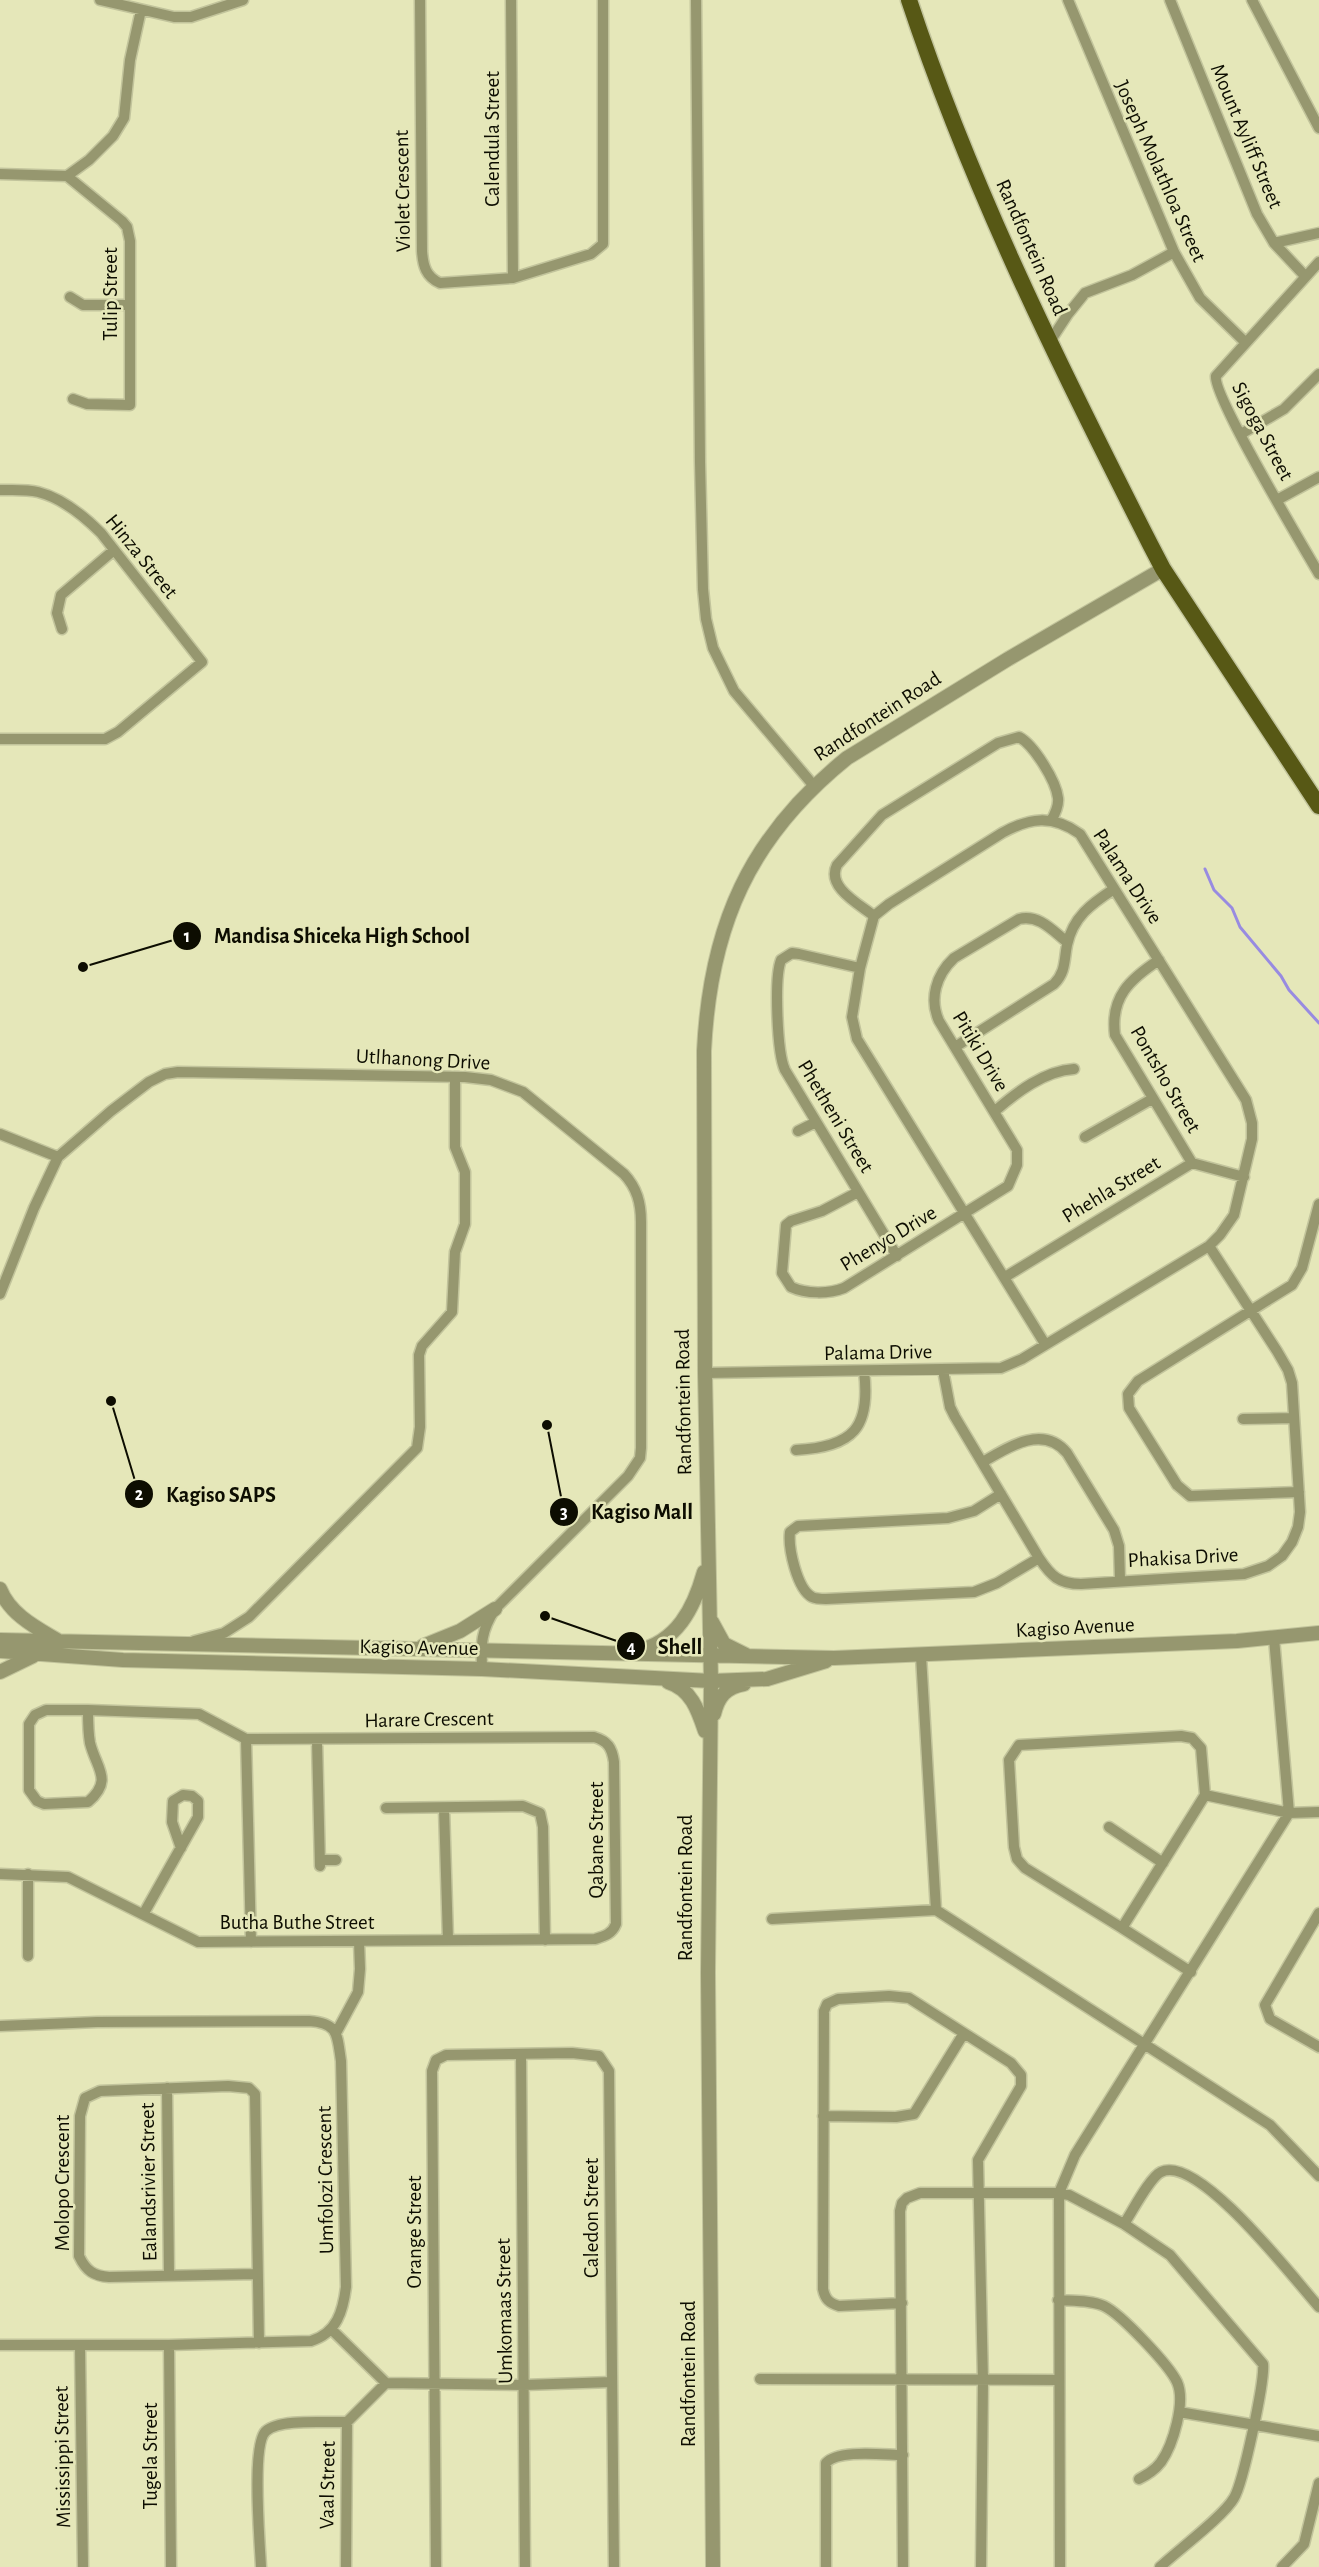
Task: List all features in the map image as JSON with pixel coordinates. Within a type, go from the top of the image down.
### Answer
[{"type":"main road","name":"Randfontein Road","points":[[909,0],[927,53],[1000,235],[1049,343],[1162,569],[1319,806]]},
{"type":"street","points":[[100,0],[159,15],[191,17],[243,0]]},
{"type":"street","name":"Violet Crescent","points":[[420,0],[423,263],[432,280],[440,283],[513,278],[591,255],[603,244],[603,0]]},
{"type":"street","name":"Calendula Street","points":[[511,0],[513,278]]},
{"type":"street","points":[[696,0],[700,462],[703,589],[706,619],[713,648],[734,691],[814,786]]},
{"type":"street","name":"Joseph Molathloa Street","points":[[1068,0],[1174,252],[1200,298],[1245,342]]},
{"type":"street","name":"Mount Ayliff Street","points":[[1170,0],[1257,214],[1274,243],[1305,276]]},
{"type":"street","points":[[1252,0],[1319,128]]},
{"type":"street","points":[[0,174],[67,176],[102,147],[124,118],[130,60],[141,10]]},
{"type":"street","name":"Tulip Street","points":[[67,176],[127,227],[130,241],[130,405],[87,404],[73,399]]},
{"type":"street","points":[[1274,243],[1319,233]]},
{"type":"street","points":[[1049,343],[1068,314],[1086,293],[1148,268],[1174,252]]},
{"type":"street","name":"Sigoga Street","points":[[1319,262],[1245,342],[1215,380],[1241,434],[1319,574]]},
{"type":"street","points":[[70,297],[84,305],[130,305]]},
{"type":"street","points":[[1241,434],[1284,409],[1319,374]]},
{"type":"street","points":[[1277,500],[1319,477]]},
{"type":"street","name":"Hinza Street","points":[[0,490],[37,491],[88,520],[202,662],[118,732],[105,739],[0,739]]},
{"type":"street","points":[[62,629],[57,613],[61,595],[114,550]]},
{"type":"street","name":"Randfontein Road","points":[[713,2567],[708,1973],[711,1681],[705,1374],[704,1051],[707,1004],[714,965],[727,915],[739,889],[779,825],[814,786],[847,758],[1008,659],[1162,569]]},
{"type":"street","points":[[1045,1344],[854,1032],[852,1017],[860,968],[874,916],[837,884],[834,871],[867,829],[882,815],[998,743],[1019,737],[1035,751],[1057,791],[1058,804],[1051,821]]},
{"type":"street","name":"Palama Drive","points":[[705,1374],[1001,1368],[1209,1246],[1234,1215],[1252,1139],[1250,1109],[1235,1080],[1080,834],[1051,821],[1034,820],[1019,823],[889,904],[874,916]]},
{"type":"street","points":[[955,1047],[1054,984],[1064,971],[1068,942],[1082,912],[1114,889]]},
{"type":"street","name":"Pitiki Drive","points":[[1008,1186],[1017,1165],[1017,1150],[939,1022],[934,1005],[942,972],[954,958],[1012,922],[1027,917],[1036,919],[1068,942]]},
{"type":"street","name":"Phetheni Street","points":[[860,968],[792,953],[781,960],[779,966],[780,1056],[785,1070],[897,1256]]},
{"type":"street","name":"Pontsho Street","points":[[1159,960],[1137,974],[1124,989],[1119,998],[1114,1028],[1119,1044],[1192,1163]]},
{"type":"street","points":[[995,1111],[1013,1096],[1057,1070],[1074,1069]]},
{"type":"street","name":"Utlhanong Drive","points":[[0,1294],[34,1208],[58,1157],[117,1106],[149,1082],[165,1074],[178,1072],[455,1077],[492,1080],[536,1101],[624,1174],[636,1192],[641,1210],[642,1427],[640,1458],[628,1476],[495,1609],[484,1629],[481,1651],[482,1669]]},
{"type":"street","points":[[179,1645],[224,1633],[255,1611],[417,1448],[420,1427],[420,1350],[452,1312],[455,1252],[465,1224],[465,1172],[454,1147],[455,1077]]},
{"type":"street","points":[[1086,1137],[1152,1099]]},
{"type":"street","points":[[798,1131],[816,1122]]},
{"type":"street","points":[[0,1134],[58,1157]]},
{"type":"street","name":"Phehla Street","points":[[1005,1277],[1192,1163],[1244,1177]]},
{"type":"street","name":"Phenyo Drive","points":[[858,1192],[834,1206],[791,1221],[786,1225],[784,1230],[784,1278],[791,1287],[797,1290],[838,1290],[965,1215],[1008,1186]]},
{"type":"street","points":[[1299,1492],[1190,1496],[1177,1485],[1129,1408],[1128,1394],[1138,1382],[1292,1285],[1299,1277],[1319,1204]]},
{"type":"street","name":"Phakisa Drive","points":[[943,1370],[950,1407],[1039,1558],[1049,1573],[1063,1583],[1081,1584],[1244,1574],[1268,1566],[1282,1556],[1292,1542],[1300,1512],[1292,1383],[1287,1370],[1252,1312],[1209,1246]]},
{"type":"street","points":[[796,1450],[829,1447],[843,1440],[854,1429],[865,1411],[867,1397],[864,1371]]},
{"type":"street","points":[[1242,1419],[1294,1418]]},
{"type":"street","points":[[982,1462],[1017,1442],[1050,1440],[1058,1443],[1067,1453],[1114,1530],[1119,1546],[1120,1580]]},
{"type":"street","points":[[1001,1494],[974,1511],[948,1518],[798,1526],[790,1532],[790,1547],[803,1588],[812,1597],[826,1599],[974,1592],[998,1583],[1039,1558]]},
{"type":"street","points":[[621,1655],[646,1649],[659,1643],[680,1625],[697,1598],[708,1557]]},
{"type":"street","points":[[0,1589],[10,1607],[59,1641]]},
{"type":"street","points":[[412,1649],[450,1636],[495,1609]]},
{"type":"street","points":[[710,1618],[724,1644],[752,1658]]},
{"type":"street","name":"Kagiso Avenue","points":[[0,1640],[834,1658],[921,1656],[1274,1638],[1319,1633]]},
{"type":"street","points":[[1060,2567],[1059,2193],[1075,2155],[1191,1972],[1228,1907],[1289,1813],[1274,1638]]},
{"type":"street","name":"Kagiso Avenue","points":[[0,1652],[146,1660],[482,1669],[711,1681],[767,1678],[834,1658]]},
{"type":"street","points":[[0,1672],[35,1655]]},
{"type":"street","points":[[921,1656],[936,1910]]},
{"type":"street","points":[[653,1678],[675,1684],[687,1692],[699,1710],[709,1738]]},
{"type":"street","points":[[709,1738],[719,1697],[739,1685],[767,1678]]},
{"type":"street","points":[[88,1710],[89,1740],[103,1775],[100,1786],[90,1801],[85,1803],[40,1803],[29,1790],[28,1732],[31,1720],[39,1712],[88,1710],[199,1714],[246,1739],[251,1942]]},
{"type":"street","points":[[1122,1928],[1205,1795],[1201,1748],[1192,1738],[1181,1736],[1019,1745],[1009,1760],[1012,1825],[1017,1858],[1024,1868],[1191,1972]]},
{"type":"street","name":"Harare Crescent","points":[[246,1739],[594,1737],[610,1745]]},
{"type":"street","points":[[317,1740],[320,1863],[336,1860]]},
{"type":"street","name":"Qabane Street","points":[[609,1934],[616,1924],[614,1762],[610,1745]]},
{"type":"street","points":[[1205,1795],[1289,1813],[1319,1812]]},
{"type":"street","points":[[387,1808],[523,1806],[540,1813],[543,1827],[544,1940]]},
{"type":"street","points":[[444,1808],[448,1940]]},
{"type":"street","points":[[1109,1827],[1163,1863]]},
{"type":"street","points":[[144,1912],[181,1848]]},
{"type":"street","name":"Butha Buthe Street","points":[[0,1874],[68,1877],[144,1912],[175,1932],[198,1942],[544,1940],[595,1939],[609,1934]]},
{"type":"street","points":[[27,1874],[28,1956]]},
{"type":"street","points":[[772,1919],[936,1910],[1270,2125],[1319,2176]]},
{"type":"street","points":[[1319,1913],[1266,2000],[1265,2010],[1274,2022],[1319,2047]]},
{"type":"street","points":[[0,2026],[97,2022],[309,2021],[328,2024],[336,2032],[358,1992],[359,1941]]},
{"type":"street","points":[[902,2303],[839,2306],[831,2304],[825,2297],[823,2289],[824,2008],[831,2001],[902,1996],[909,1998],[1011,2063],[1022,2080],[1021,2086],[978,2160],[983,2381],[981,2567]]},
{"type":"street","name":"Umfolozi Crescent","points":[[332,2330],[340,2316],[346,2287],[341,2061],[336,2032]]},
{"type":"street","points":[[823,2116],[914,2114],[964,2033]]},
{"type":"street","name":"Umkomaas Street","points":[[521,2054],[525,2567]]},
{"type":"street","name":"Caledon Street","points":[[433,2079],[436,2060],[446,2055],[593,2054],[599,2056],[609,2072],[614,2567]]},
{"type":"street","name":"Orange Street","points":[[433,2079],[434,2385]]},
{"type":"street","name":"Molopo Crescent","points":[[258,2274],[102,2276],[86,2269],[79,2256],[80,2116],[85,2098],[100,2091],[242,2086],[255,2094],[258,2274],[259,2343]]},
{"type":"street","name":"Ealandsrivier Street","points":[[167,2088],[169,2275]]},
{"type":"street","points":[[1124,2224],[1156,2175],[1175,2169],[1184,2172],[1210,2188],[1231,2207],[1319,2307]]},
{"type":"street","points":[[903,2567],[902,2203],[912,2195],[920,2193],[1059,2193],[1090,2204],[1124,2224],[1177,2263],[1263,2364],[1263,2379],[1254,2424],[1234,2498],[1160,2567]]},
{"type":"street","points":[[1058,2300],[1102,2305],[1120,2317],[1177,2382],[1179,2412],[1169,2448],[1153,2471],[1139,2479]]},
{"type":"street","points":[[0,2345],[169,2345],[311,2341],[332,2330],[386,2384],[524,2385],[612,2382]]},
{"type":"street","name":"Tugela Street","points":[[169,2345],[171,2567]]},
{"type":"street","name":"Mississippi Street","points":[[80,2346],[83,2567]]},
{"type":"street","points":[[760,2379],[1059,2380]]},
{"type":"street","name":"Vaal Street","points":[[346,2567],[348,2422],[386,2384]]},
{"type":"street","points":[[434,2385],[436,2567]]},
{"type":"street","points":[[1179,2412],[1319,2436]]},
{"type":"street","points":[[261,2567],[258,2484],[261,2438],[273,2427],[294,2423],[348,2422]]},
{"type":"street","points":[[825,2567],[826,2463],[830,2458],[842,2455],[903,2455]]},
{"type":"street","points":[[1282,2567],[1304,2544],[1319,2483]]},
{"type":"waterway","points":[[1205,869],[1214,890],[1232,908],[1240,927],[1281,976],[1289,990],[1319,1023]]},
{"type":"place","name":"Mandisa Shiceka High School","points":[[83,967]]},
{"type":"place","name":"Kagiso SAPS","points":[[111,1401]]},
{"type":"place","name":"Kagiso Mall","points":[[547,1425]]},
{"type":"place","name":"Shell","points":[[545,1616]]}]
